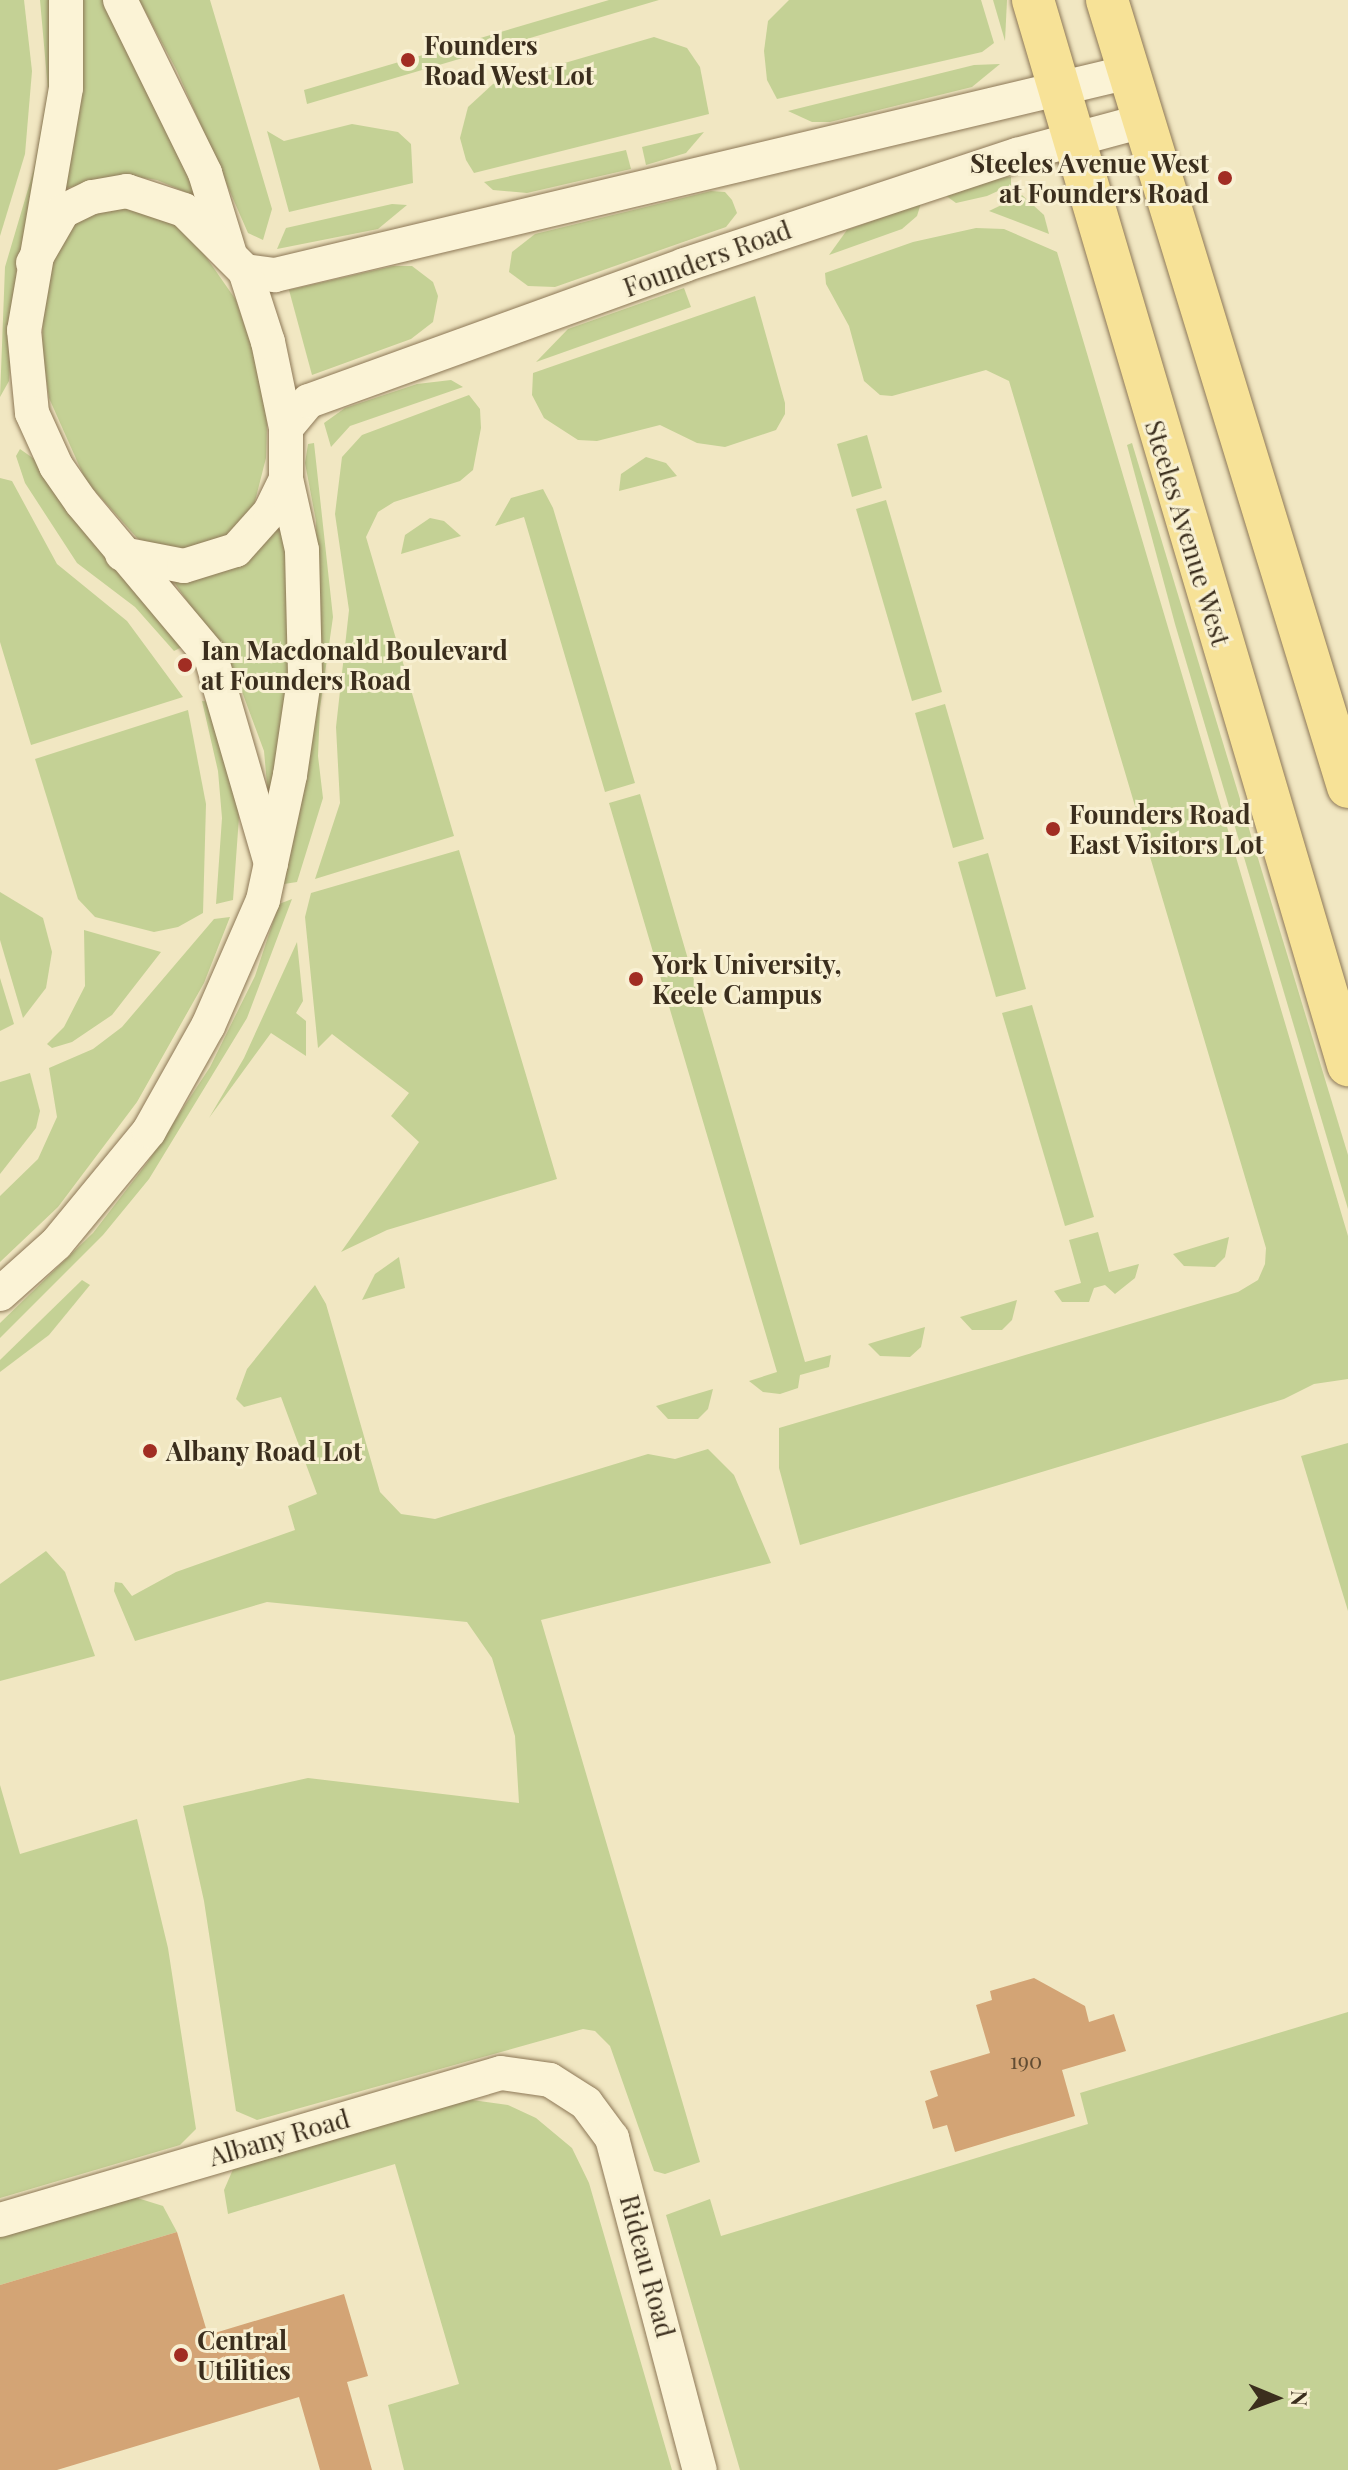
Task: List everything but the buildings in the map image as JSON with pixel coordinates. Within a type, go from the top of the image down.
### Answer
[{"type":"main road","name":"Steeles Avenue West","points":[[1033,0],[1071,142],[1348,1065]]},
{"type":"main road","points":[[1107,0],[1348,787]]},
{"type":"street","points":[[66,0],[66,88],[33,263],[24,330],[32,413],[56,466],[122,554],[211,657],[271,864]]},
{"type":"street","points":[[0,1294],[56,1244],[149,1131],[208,1026],[263,900],[305,674],[302,550],[286,479],[286,428],[268,342],[205,173],[120,0]]},
{"type":"street","points":[[33,263],[63,211],[92,197],[127,191],[184,210],[237,261],[275,275],[1129,72]]},
{"type":"street","name":"Founders Road","points":[[286,428],[309,401],[785,229],[1143,121]]},
{"type":"street","points":[[122,554],[184,566],[236,550],[270,512],[286,479]]},
{"type":"street","name":"Albany Road","points":[[0,2220],[501,2073],[559,2084]]},
{"type":"street","name":"Rideau Road","points":[[559,2084],[599,2117],[619,2155],[700,2470]]},
{"type":"green space","points":[[0,0],[24,0],[32,71],[25,154],[0,236]]},
{"type":"green space","points":[[40,0],[50,0],[52,9],[52,102],[44,163],[17,263],[9,381],[0,397],[5,267],[34,169],[48,90]]},
{"type":"green space","points":[[80,0],[106,0],[132,44],[197,197],[157,180],[130,176],[61,189]]},
{"type":"green space","points":[[139,0],[210,0],[272,209],[263,240],[248,233],[177,71]]},
{"type":"green space","points":[[609,0],[659,0],[307,104],[304,90]]},
{"type":"green space","points":[[789,0],[981,0],[994,43],[982,52],[777,99],[767,80],[764,51],[768,21]]},
{"type":"green space","points":[[993,0],[1007,0],[1005,41]]},
{"type":"green space","points":[[654,37],[687,48],[700,67],[709,114],[474,173],[466,160],[460,138],[468,107],[493,84]]},
{"type":"green space","points":[[1000,64],[972,87],[830,122],[812,122],[788,111],[974,65]]},
{"type":"green space","points":[[352,124],[398,132],[411,144],[413,183],[289,212],[267,131],[284,141]]},
{"type":"green space","points":[[704,132],[686,153],[646,165],[642,147]]},
{"type":"green space","points":[[626,150],[631,169],[527,193],[493,190],[484,182]]},
{"type":"green space","points":[[1002,176],[1011,177],[1011,185],[987,196],[956,203],[945,195]]},
{"type":"green space","points":[[711,191],[725,192],[732,200],[737,213],[726,227],[555,287],[528,286],[509,272],[512,252],[535,234]]},
{"type":"green space","points":[[1022,195],[1044,215],[1049,234],[989,211]]},
{"type":"green space","points":[[921,203],[917,216],[902,229],[829,255],[847,230]]},
{"type":"green space","points":[[392,204],[407,205],[378,229],[277,249],[286,228]]},
{"type":"green space","points":[[146,206],[190,234],[236,300],[260,371],[267,424],[266,458],[253,509],[237,531],[206,546],[172,551],[138,539],[86,481],[49,398],[42,351],[44,275],[78,218],[97,208]]},
{"type":"green space","points":[[976,228],[1004,229],[1057,252],[1348,1236],[1348,1379],[1314,1384],[1284,1399],[800,1545],[779,1468],[779,1428],[1238,1292],[1258,1280],[1265,1264],[1266,1248],[1009,381],[986,370],[892,396],[880,395],[864,381],[849,326],[826,284],[825,273],[913,242]]},
{"type":"green space","points":[[393,266],[412,266],[433,282],[438,296],[433,322],[411,339],[312,375],[289,290]]},
{"type":"green space","points":[[684,288],[691,307],[536,362],[568,329]]},
{"type":"green space","points":[[755,296],[785,403],[785,414],[776,430],[725,447],[697,443],[660,425],[597,441],[578,440],[544,418],[532,395],[533,373]]},
{"type":"green space","points":[[451,380],[463,387],[350,426],[331,447],[324,423],[345,408],[417,384]]},
{"type":"green space","points":[[469,395],[480,409],[481,428],[473,470],[460,481],[394,502],[378,512],[366,537],[454,836],[315,879],[340,803],[336,727],[349,610],[335,514],[342,457],[362,435]]},
{"type":"green space","points":[[867,435],[882,488],[852,497],[837,444]]},
{"type":"green space","points":[[314,443],[333,617],[320,708],[318,756],[323,798],[297,882],[284,884],[305,786],[318,688],[316,521],[305,463],[308,444]]},
{"type":"green space","points":[[1132,443],[1348,1155],[1348,1209],[1175,624],[1127,445]]},
{"type":"green space","points":[[20,449],[37,461],[184,646],[174,651],[135,607],[77,563],[25,483],[16,456]]},
{"type":"green space","points":[[646,457],[666,463],[677,476],[619,491],[621,474]]},
{"type":"green space","points":[[0,478],[12,481],[57,564],[127,621],[183,697],[31,745],[0,642]]},
{"type":"green space","points":[[543,489],[553,508],[635,783],[605,792],[524,517],[495,526],[511,498]]},
{"type":"green space","points":[[886,500],[942,692],[912,701],[856,509]]},
{"type":"green space","points":[[286,516],[292,627],[287,717],[269,806],[264,751],[234,670],[170,576]]},
{"type":"green space","points":[[430,518],[444,521],[461,536],[401,554],[405,535]]},
{"type":"green space","points":[[202,701],[215,702],[234,770],[239,817],[233,900],[216,904],[222,818],[218,771]]},
{"type":"green space","points":[[945,704],[984,839],[953,848],[915,713]]},
{"type":"green space","points":[[188,710],[206,804],[203,913],[178,927],[154,932],[95,917],[78,899],[35,759]]},
{"type":"green space","points":[[640,794],[805,1362],[831,1355],[829,1367],[800,1375],[798,1388],[780,1394],[763,1392],[749,1381],[777,1372],[609,803]]},
{"type":"green space","points":[[459,850],[557,1179],[387,1230],[341,1252],[419,1142],[391,1116],[409,1093],[332,1034],[318,1048],[305,917],[311,893]]},
{"type":"green space","points":[[988,853],[1026,989],[996,997],[958,862]]},
{"type":"green space","points":[[0,892],[43,918],[52,952],[46,988],[23,1018],[0,940]]},
{"type":"green space","points":[[292,899],[247,1018],[149,1179],[103,1235],[0,1338],[0,1323],[93,1233],[147,1163],[210,1067],[255,976],[279,904]]},
{"type":"green space","points":[[230,917],[204,983],[137,1102],[58,1207],[0,1262],[0,1196],[38,1159],[57,1117],[49,1068],[93,1049],[122,1027],[214,919]]},
{"type":"green space","points":[[84,930],[161,952],[112,1015],[72,1042],[52,1048],[47,1044],[64,1027],[85,986]]},
{"type":"green space","points":[[297,942],[303,1001],[296,1013],[306,1021],[306,1056],[271,1033],[209,1118],[244,1058]]},
{"type":"green space","points":[[0,978],[14,1024],[0,1031]]},
{"type":"green space","points":[[1032,1005],[1094,1217],[1065,1226],[1002,1013]]},
{"type":"green space","points":[[30,1073],[40,1111],[36,1128],[0,1174],[0,1082]]},
{"type":"green space","points":[[1098,1232],[1109,1272],[1139,1264],[1135,1278],[1115,1294],[1105,1285],[1094,1288],[1089,1302],[1062,1302],[1054,1291],[1081,1283],[1069,1240]]},
{"type":"green space","points":[[1229,1237],[1225,1257],[1215,1267],[1184,1266],[1173,1254]]},
{"type":"green space","points":[[399,1257],[405,1288],[362,1300],[375,1274]]},
{"type":"green space","points":[[82,1280],[90,1285],[49,1335],[0,1372],[0,1360]]},
{"type":"green space","points":[[315,1285],[326,1304],[380,1492],[401,1514],[435,1519],[648,1454],[675,1459],[708,1449],[734,1475],[771,1563],[541,1620],[700,2162],[665,2174],[654,2171],[610,2046],[595,2031],[583,2029],[257,2120],[236,2111],[204,1901],[183,1806],[308,1778],[519,1803],[515,1736],[492,1658],[467,1622],[267,1602],[135,1641],[114,1591],[115,1582],[122,1583],[132,1596],[176,1572],[295,1530],[288,1506],[317,1494],[281,1397],[244,1407],[236,1399],[247,1369]]},
{"type":"green space","points":[[1017,1300],[1012,1320],[1002,1330],[972,1330],[960,1317]]},
{"type":"green space","points":[[925,1327],[921,1347],[910,1357],[880,1356],[868,1344]]},
{"type":"green space","points":[[713,1389],[708,1409],[698,1419],[668,1419],[656,1406]]},
{"type":"green space","points":[[1348,1443],[1348,1611],[1301,1456]]},
{"type":"green space","points":[[46,1551],[65,1572],[95,1656],[0,1681],[0,1584]]},
{"type":"green space","points":[[0,1785],[20,1854],[137,1819],[168,1948],[196,2129],[180,2145],[0,2198]]},
{"type":"green space","points":[[1348,2012],[1348,2470],[740,2470],[666,2215],[710,2199],[721,2236],[1088,2124],[1080,2093]]},
{"type":"green space","points":[[472,2100],[508,2105],[536,2118],[572,2148],[589,2183],[672,2470],[404,2470],[388,2405],[459,2384],[395,2164],[228,2214],[224,2190],[234,2167],[430,2107]]},
{"type":"green space","points":[[131,2196],[163,2206],[177,2232],[0,2285],[0,2235]]},
{"type":"place","name":"Founders Road West Lot","points":[[408,60]]},
{"type":"place","name":"Steeles Avenue West at Founders Road","points":[[1225,178]]},
{"type":"place","name":"Ian Macdonald Boulevard at Founders Road","points":[[185,665]]},
{"type":"place","name":"Founders Road East Visitors Lot","points":[[1053,829]]},
{"type":"place","name":"York University, Keele Campus","points":[[636,979]]},
{"type":"place","name":"Albany Road Lot","points":[[150,1451]]},
{"type":"place","name":"Central Utilities","points":[[181,2355]]}]
